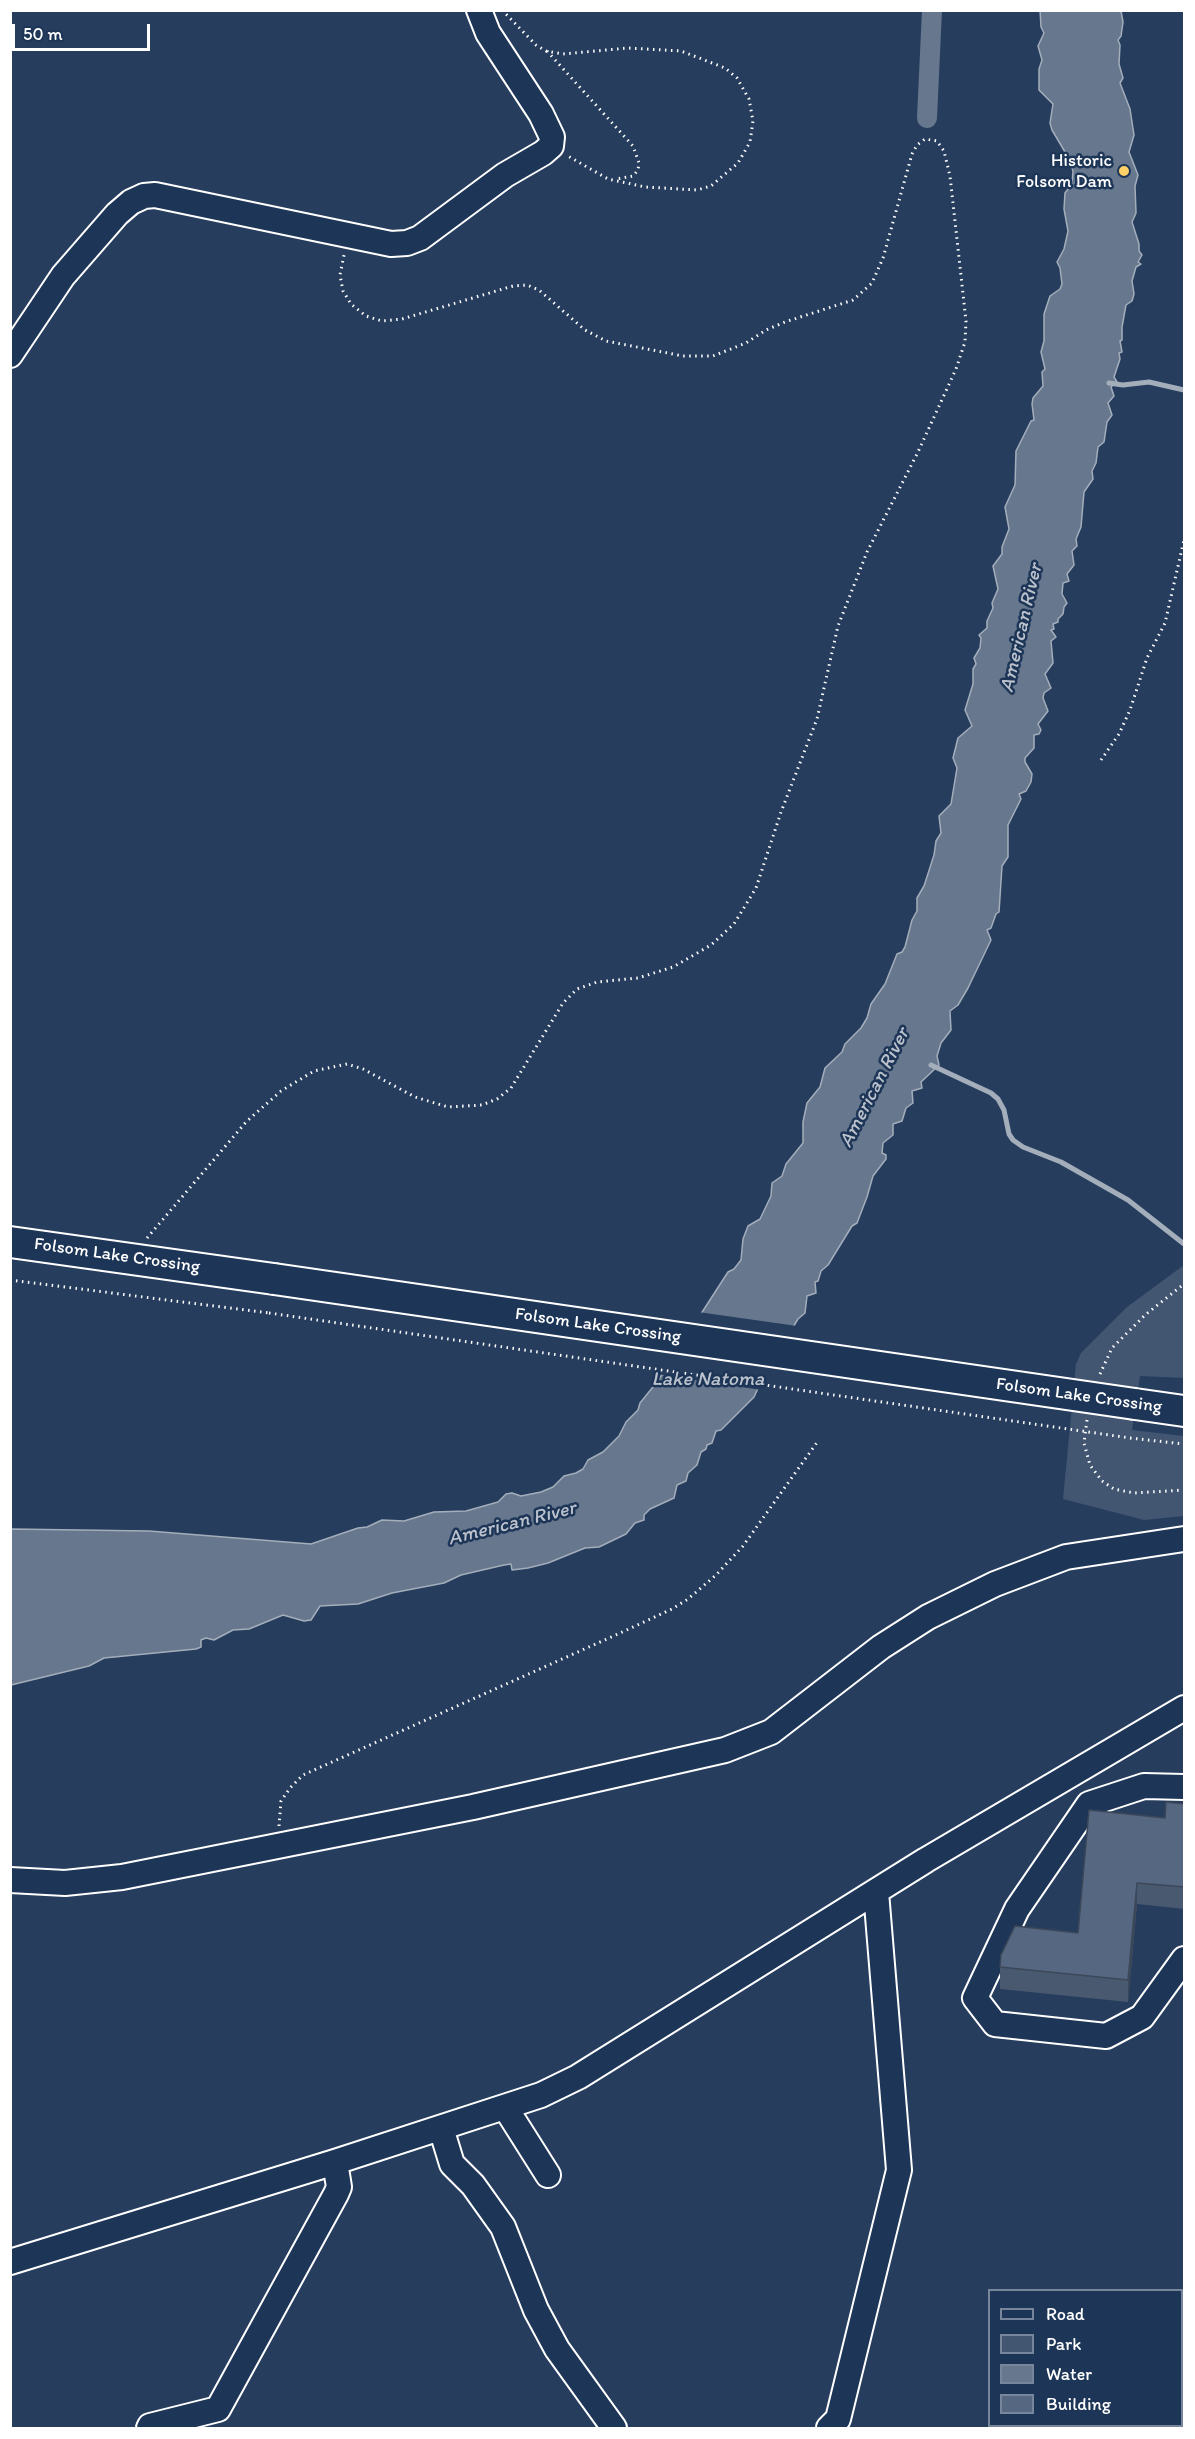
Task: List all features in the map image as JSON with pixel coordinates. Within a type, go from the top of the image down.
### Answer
[{"type":"main road","name":"Folsom Lake Crossing","points":[[10,1242],[130,1257],[1185,1411]]},
{"type":"lane","points":[[10,355],[63,276],[117,214],[131,202],[144,196],[155,195],[391,244],[407,243],[420,238],[505,175],[543,153],[551,146],[552,137],[541,114],[488,33],[479,10]]},
{"type":"lane","points":[[10,1880],[65,1882],[122,1877],[473,1807],[725,1750],[771,1732],[881,1647],[928,1617],[995,1584],[1066,1557],[1185,1539]]},
{"type":"lane","points":[[10,2262],[541,2096],[578,2077],[876,1892],[1185,1708]]},
{"type":"lane","points":[[1185,1787],[1144,1786],[1089,1804],[1017,1909],[975,1998],[995,2024],[1106,2036],[1142,2017],[1185,1959]]},
{"type":"lane","points":[[830,2428],[838,2419],[899,2170],[876,1892]]},
{"type":"lane","points":[[505,2107],[548,2175]]},
{"type":"lane","points":[[441,2128],[452,2164],[473,2185],[503,2227],[536,2310],[557,2349],[614,2428]]},
{"type":"lane","points":[[149,2428],[218,2409],[336,2194],[339,2187],[335,2162]]},
{"type":"path","points":[[502,10],[536,45],[546,51],[633,146],[637,154],[638,170],[633,176],[608,179]]},
{"type":"path","points":[[546,51],[562,54],[628,48],[681,51],[725,68],[737,78],[748,99],[753,121],[750,142],[738,163],[711,186],[697,190],[645,187],[608,179],[551,146]]},
{"type":"path","points":[[130,1257],[246,1122],[281,1091],[314,1071],[347,1064],[363,1069],[415,1097],[448,1107],[482,1105],[497,1099],[511,1088],[563,1003],[577,989],[597,982],[638,978],[674,968],[711,945],[734,924],[756,888],[781,812],[817,719],[838,626],[867,552],[918,452],[956,369],[965,342],[966,321],[950,176],[944,151],[937,141],[925,139],[917,145],[912,154],[883,258],[872,283],[854,300],[785,322],[766,330],[746,343],[712,356],[683,356],[606,341],[585,330],[539,290],[527,285],[513,286],[402,319],[382,321],[366,316],[351,304],[343,291],[340,275],[350,236]]},
{"type":"path","points":[[1101,759],[1119,734],[1130,710],[1147,658],[1165,623],[1185,540]]},
{"type":"path","points":[[10,1280],[269,1313],[1130,1438],[1185,1444]]},
{"type":"path","points":[[281,1845],[278,1819],[281,1801],[303,1775],[618,1634],[688,1599],[716,1575],[743,1546],[818,1441]]},
{"type":"green space","points":[[1184,1265],[1184,1378],[1140,1376],[1132,1430],[1184,1436],[1184,1516],[1144,1520],[1063,1499],[1076,1364],[1081,1353],[1127,1307]]},
{"type":"water","name":"Lake Natoma","points":[[1040,10],[1121,11],[1123,22],[1121,36],[1118,40],[1119,64],[1123,78],[1120,83],[1130,109],[1134,135],[1129,152],[1138,175],[1135,186],[1136,213],[1132,222],[1142,255],[1138,262],[1141,264],[1136,267],[1132,281],[1134,294],[1132,301],[1126,305],[1122,340],[1120,341],[1122,352],[1119,353],[1120,359],[1114,377],[1117,382],[1111,387],[1114,396],[1108,403],[1112,415],[1107,422],[1104,442],[1098,447],[1096,463],[1092,471],[1093,479],[1084,492],[1081,527],[1076,539],[1077,546],[1072,551],[1074,565],[1067,574],[1069,581],[1063,583],[1062,594],[1067,603],[1063,614],[1058,622],[1053,624],[1054,629],[1051,630],[1056,637],[1051,641],[1053,663],[1045,674],[1051,688],[1044,693],[1043,698],[1048,711],[1038,724],[1041,730],[1039,734],[1034,735],[1034,748],[1025,758],[1032,774],[1031,782],[1026,791],[1019,794],[1021,799],[1008,825],[1008,857],[1002,866],[999,912],[991,928],[987,930],[991,940],[968,988],[958,1005],[950,1011],[951,1030],[941,1043],[937,1056],[939,1065],[921,1082],[922,1088],[912,1091],[913,1103],[906,1108],[902,1121],[893,1124],[893,1135],[883,1143],[882,1153],[886,1155],[886,1159],[873,1176],[857,1223],[852,1226],[828,1265],[821,1271],[818,1281],[815,1282],[816,1293],[807,1296],[805,1313],[798,1319],[766,1371],[754,1397],[721,1430],[716,1431],[712,1443],[701,1452],[697,1465],[688,1473],[686,1481],[677,1485],[674,1498],[650,1509],[644,1515],[644,1520],[635,1523],[626,1534],[599,1547],[585,1548],[548,1563],[528,1568],[512,1570],[511,1564],[461,1575],[444,1583],[392,1593],[358,1604],[320,1606],[311,1620],[304,1621],[283,1615],[249,1629],[233,1630],[214,1640],[206,1638],[201,1640],[201,1647],[196,1649],[104,1658],[89,1666],[11,1685],[11,1529],[149,1531],[311,1544],[367,1527],[382,1520],[404,1521],[434,1512],[466,1511],[498,1502],[506,1494],[521,1496],[541,1492],[553,1487],[564,1476],[583,1469],[588,1460],[603,1452],[619,1436],[626,1422],[638,1410],[640,1403],[657,1382],[728,1272],[734,1269],[741,1260],[743,1239],[748,1226],[760,1219],[771,1196],[772,1183],[782,1176],[786,1164],[803,1143],[803,1122],[807,1103],[820,1087],[825,1068],[842,1052],[845,1044],[861,1028],[871,1004],[885,984],[897,954],[905,947],[912,920],[917,911],[917,898],[924,886],[936,841],[941,833],[939,816],[951,804],[957,768],[953,758],[958,738],[972,726],[965,710],[973,684],[973,669],[976,664],[974,658],[980,648],[979,635],[987,628],[987,621],[993,608],[992,603],[998,589],[993,566],[1002,554],[1002,547],[1009,529],[1005,507],[1015,485],[1016,451],[1031,421],[1034,420],[1033,398],[1043,386],[1042,372],[1045,369],[1041,352],[1044,341],[1044,314],[1050,296],[1060,289],[1062,284],[1057,262],[1064,249],[1068,231],[1064,209],[1065,193],[1072,184],[1073,171],[1068,157],[1052,130],[1050,123],[1053,104],[1039,90],[1039,69],[1042,60],[1038,46],[1044,33],[1041,27]]},
{"type":"pier","points":[[698,1312],[797,1326],[788,1344],[774,1359],[761,1390],[657,1374],[691,1317]]},
{"type":"building","points":[[1166,1802],[1185,1804],[1185,1887],[1137,1883],[1128,1980],[1000,1967],[1001,1955],[1015,1926],[1078,1933],[1089,1810],[1165,1818]]},
{"type":"waterway","points":[[927,118],[932,10]]},
{"type":"waterway","points":[[1109,383],[1123,385],[1149,382],[1184,390]]},
{"type":"waterway","points":[[931,1065],[991,1093],[998,1099],[1004,1110],[1009,1134],[1013,1140],[1023,1147],[1061,1162],[1128,1200],[1184,1244]]},
{"type":"place","name":"Historic Folsom Dam","points":[[1124,171]]},
{"type":"water label","name":"American River","points":[[1022,628]]},
{"type":"water label","name":"American River","points":[[875,1088]]},
{"type":"water label","name":"American River","points":[[512,1524]]}]
